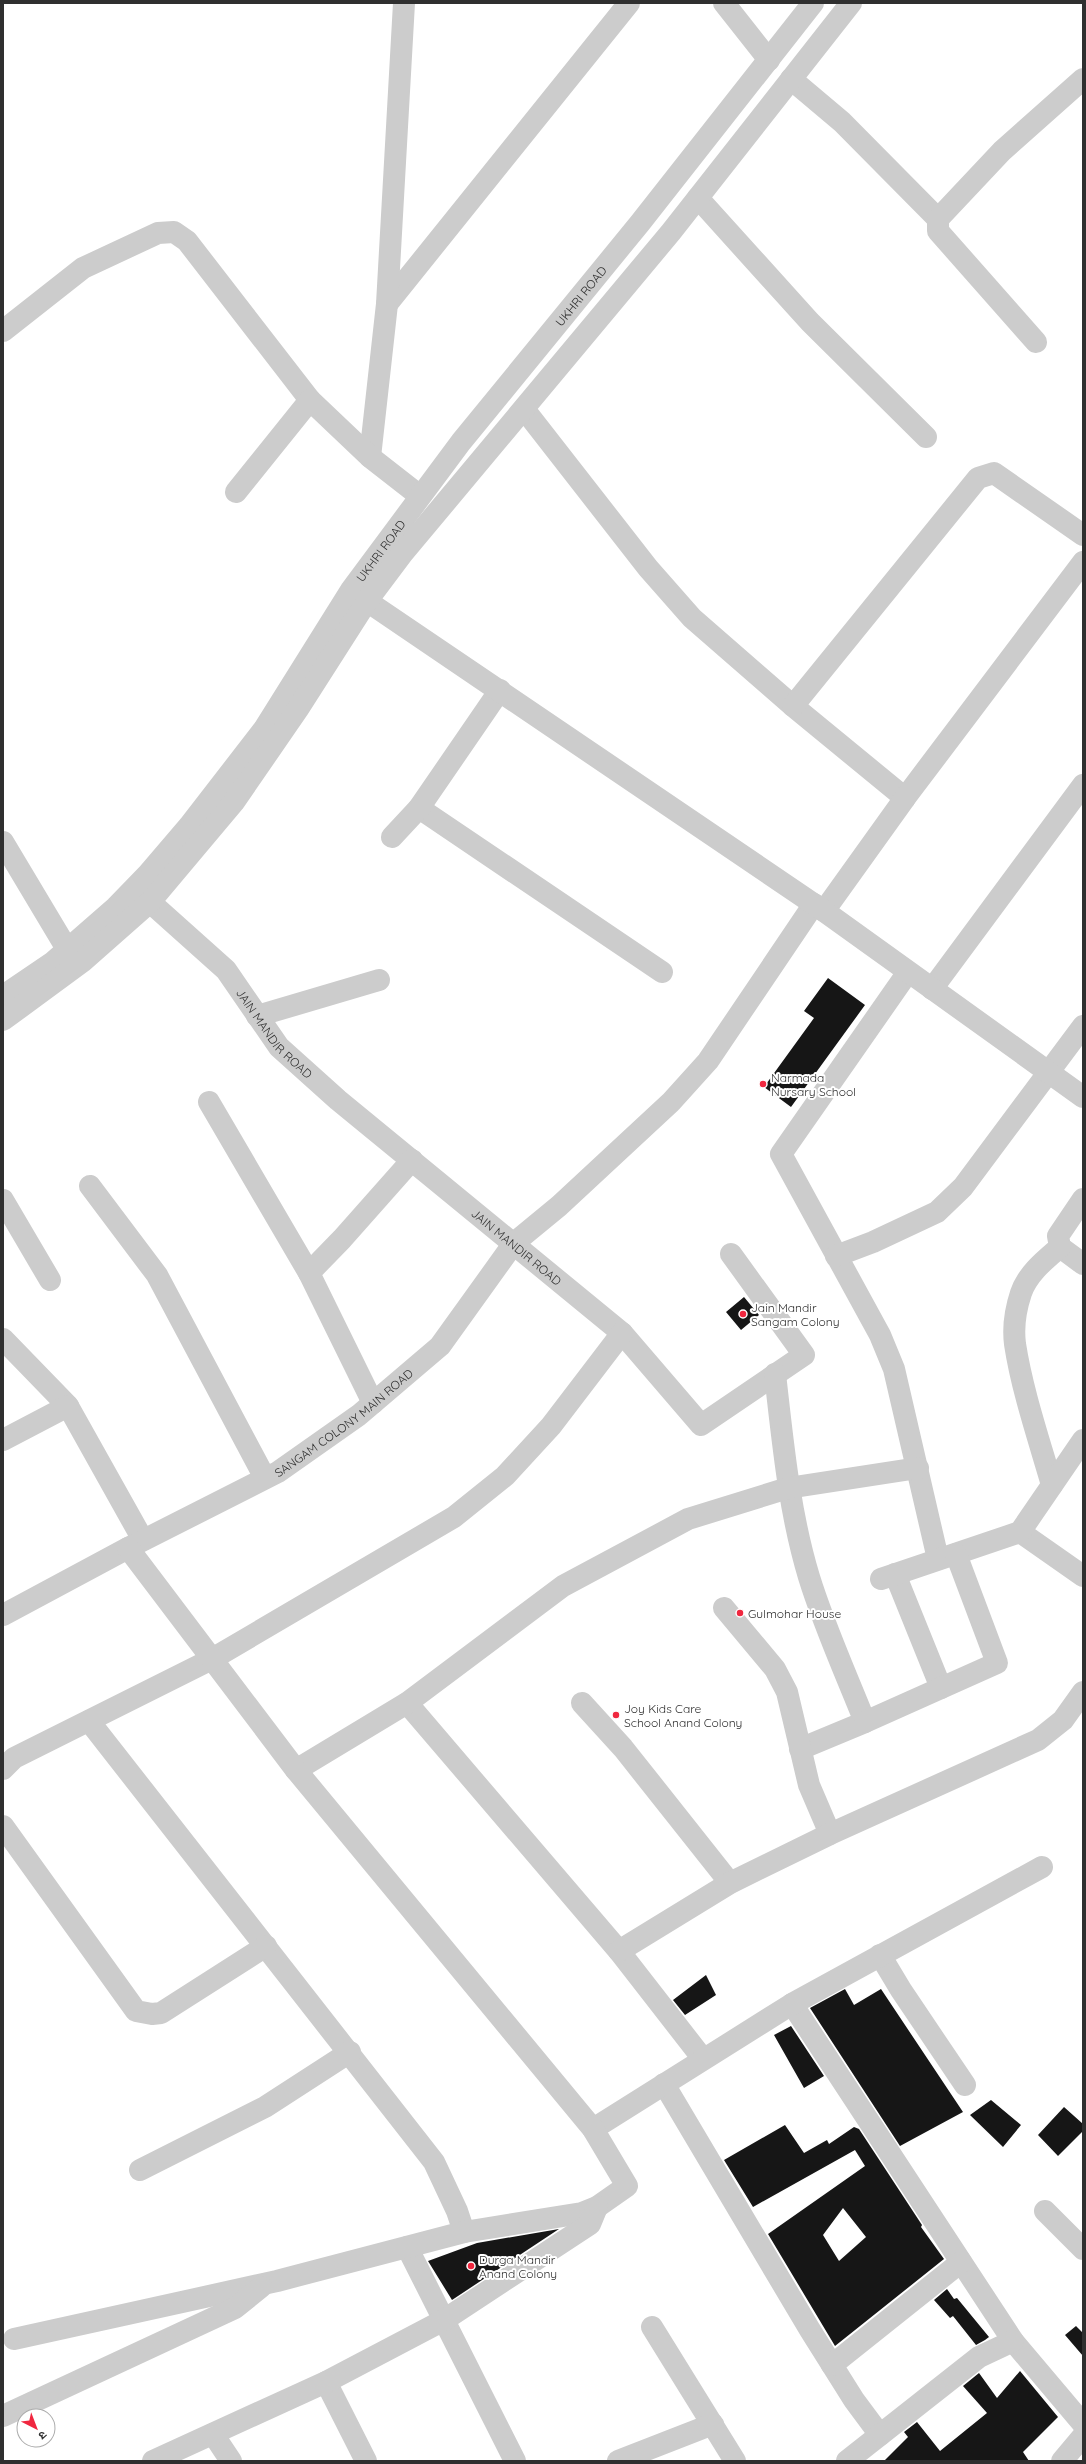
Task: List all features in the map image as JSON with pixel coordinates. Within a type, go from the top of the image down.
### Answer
[{"type":"street","points":[[370,456],[387,304],[404,3]]},
{"type":"street","points":[[387,304],[629,3]]},
{"type":"street","points":[[724,3],[769,60]]},
{"type":"street","name":"UKHRI ROAD","points":[[359,595],[420,496],[461,442],[635,229],[813,3]]},
{"type":"street","points":[[3,996],[67,949],[116,907],[148,874],[221,786],[264,729],[359,595],[403,553],[524,409],[698,198],[851,3]]},
{"type":"street","points":[[792,79],[842,122],[938,219]]},
{"type":"street","points":[[1036,342],[938,231],[938,219],[1002,151],[1083,80]]},
{"type":"street","points":[[698,198],[810,322],[926,437]]},
{"type":"street","points":[[3,331],[83,268],[158,233],[174,232],[187,241],[310,400],[370,456],[420,496]]},
{"type":"street","points":[[236,492],[310,400]]},
{"type":"street","points":[[524,409],[648,568],[692,618],[793,706],[906,798]]},
{"type":"street","points":[[793,706],[978,478],[994,473],[1083,534]]},
{"type":"street","name":"SANGAM COLONY MAIN ROAD","points":[[3,1615],[135,1544],[278,1472],[373,1403],[440,1346],[514,1243],[559,1206],[671,1102],[708,1061],[819,908],[906,798],[1083,562]]},
{"type":"street","points":[[359,595],[819,908],[1083,1097]]},
{"type":"street","points":[[3,1020],[82,962],[150,902],[234,802],[298,709],[359,595]]},
{"type":"street","points":[[392,837],[419,808],[500,690]]},
{"type":"street","points":[[932,988],[1083,785]]},
{"type":"street","points":[[419,808],[662,972]]},
{"type":"street","points":[[3,842],[67,949]]},
{"type":"street","name":"JAIN MANDIR ROAD","points":[[150,902],[226,970],[279,1047],[338,1100],[622,1332],[701,1425],[804,1355],[731,1254]]},
{"type":"street","points":[[800,1749],[865,1722],[997,1663],[947,1557],[918,1468],[894,1369],[880,1335],[781,1154],[908,972]]},
{"type":"street","points":[[257,1016],[379,980]]},
{"type":"street","points":[[836,1256],[873,1242],[937,1212],[963,1187],[1083,1026]]},
{"type":"street","points":[[210,1102],[309,1273],[373,1403]]},
{"type":"street","points":[[309,1273],[342,1240],[412,1160]]},
{"type":"street","points":[[90,1186],[157,1275],[265,1478]]},
{"type":"street","points":[[1083,1199],[1058,1236],[1060,1247],[1083,1264]]},
{"type":"street","points":[[3,1200],[50,1280]]},
{"type":"street","points":[[1052,1485],[1036,1431],[1015,1343],[1015,1325],[1022,1292],[1035,1269],[1060,1247]]},
{"type":"street","points":[[3,1769],[14,1758],[212,1659],[454,1517],[505,1476],[551,1426],[622,1332]]},
{"type":"street","points":[[3,1340],[68,1406],[135,1544],[212,1659],[296,1770],[593,2129],[627,2186],[598,2207],[582,2213],[464,2232],[266,2283],[14,2339]]},
{"type":"street","points":[[775,1374],[788,1488],[809,1579],[865,1722]]},
{"type":"street","points":[[3,1440],[68,1406]]},
{"type":"street","points":[[941,1688],[888,1577],[1020,1532],[1083,1440]]},
{"type":"street","points":[[296,1770],[407,1703],[563,1586],[688,1519],[788,1488],[918,1468]]},
{"type":"street","points":[[1020,1532],[1083,1576]]},
{"type":"street","points":[[724,1608],[775,1669],[787,1692],[809,1785],[830,1834]]},
{"type":"street","points":[[619,1951],[730,1883],[830,1834],[1038,1740],[1063,1720],[1083,1692]]},
{"type":"street","points":[[407,1703],[619,1951],[703,2060]]},
{"type":"street","points":[[582,1703],[623,1748],[730,1883]]},
{"type":"street","points":[[89,1721],[350,2052],[434,2162],[457,2211],[464,2232]]},
{"type":"street","points":[[3,1826],[136,2011],[152,2014],[161,2013],[266,1946]]},
{"type":"street","points":[[593,2129],[792,2004],[1042,1867]]},
{"type":"street","points":[[880,1955],[924,2025],[965,2085]]},
{"type":"street","points":[[792,2004],[1013,2341],[1083,2424]]},
{"type":"street","points":[[140,2170],[265,2107],[350,2052]]},
{"type":"street","points":[[664,2084],[832,2365],[854,2400],[880,2435]]},
{"type":"street","points":[[153,2461],[326,2382],[444,2320],[590,2224],[598,2207]]},
{"type":"street","points":[[1045,2211],[1083,2250]]},
{"type":"street","points":[[407,2247],[515,2461]]},
{"type":"street","points":[[832,2365],[962,2262]]},
{"type":"street","points":[[3,2416],[235,2308],[266,2283]]},
{"type":"street","points":[[652,2327],[735,2461]]},
{"type":"street","points":[[847,2461],[979,2357],[1013,2341]]},
{"type":"street","points":[[326,2382],[366,2461]]},
{"type":"street","points":[[618,2461],[713,2424]]},
{"type":"street","points":[[213,2434],[231,2461]]},
{"type":"street","points":[[1062,2461],[1083,2436]]},
{"type":"building","points":[[828,978],[865,1005],[791,1107],[764,1087],[814,1018],[804,1011]]},
{"type":"building","points":[[744,1297],[759,1315],[741,1330],[726,1312]]},
{"type":"building","points":[[706,1975],[716,1995],[685,2015],[673,2000]]},
{"type":"building","points":[[845,1989],[854,2005],[881,1989],[963,2112],[900,2146],[810,2008]]},
{"type":"building","points":[[791,2026],[824,2076],[804,2088],[774,2035]]},
{"type":"building","points":[[991,2100],[1021,2125],[1003,2147],[970,2115]]},
{"type":"building","points":[[1064,2107],[1083,2124],[1083,2131],[1058,2156],[1038,2135]]},
{"type":"building","points":[[785,2125],[804,2153],[827,2140],[829,2144],[854,2127],[859,2129],[922,2225],[921,2227],[944,2259],[835,2346],[768,2234],[865,2166],[855,2150],[753,2207],[724,2160]],"holes":[[[843,2208],[866,2237],[839,2261],[823,2235]]]},
{"type":"building","name":"Durga Mandir Anand Colony","points":[[559,2229],[452,2300],[428,2261],[477,2243]]},
{"type":"building","points":[[947,2289],[954,2299],[957,2298],[989,2337],[976,2345],[953,2316],[950,2318],[934,2300]]},
{"type":"building","points":[[1076,2326],[1083,2333],[1083,2356],[1065,2335]]},
{"type":"building","points":[[1020,2371],[1058,2417],[1023,2452],[1029,2461],[884,2461],[908,2437],[904,2432],[917,2422],[940,2451],[987,2413],[963,2386],[979,2373],[997,2398]]},
{"type":"place","name":"Narmada Nursary School","points":[[763,1084]]},
{"type":"place","name":"Jain Mandir Sangam Colony","points":[[743,1314]]},
{"type":"place","name":"Gulmohar House","points":[[740,1613]]},
{"type":"place","name":"Joy Kids Care School Anand Colony","points":[[616,1715]]},
{"type":"place","name":"Durga Mandir Anand Colony","points":[[471,2266]]}]
